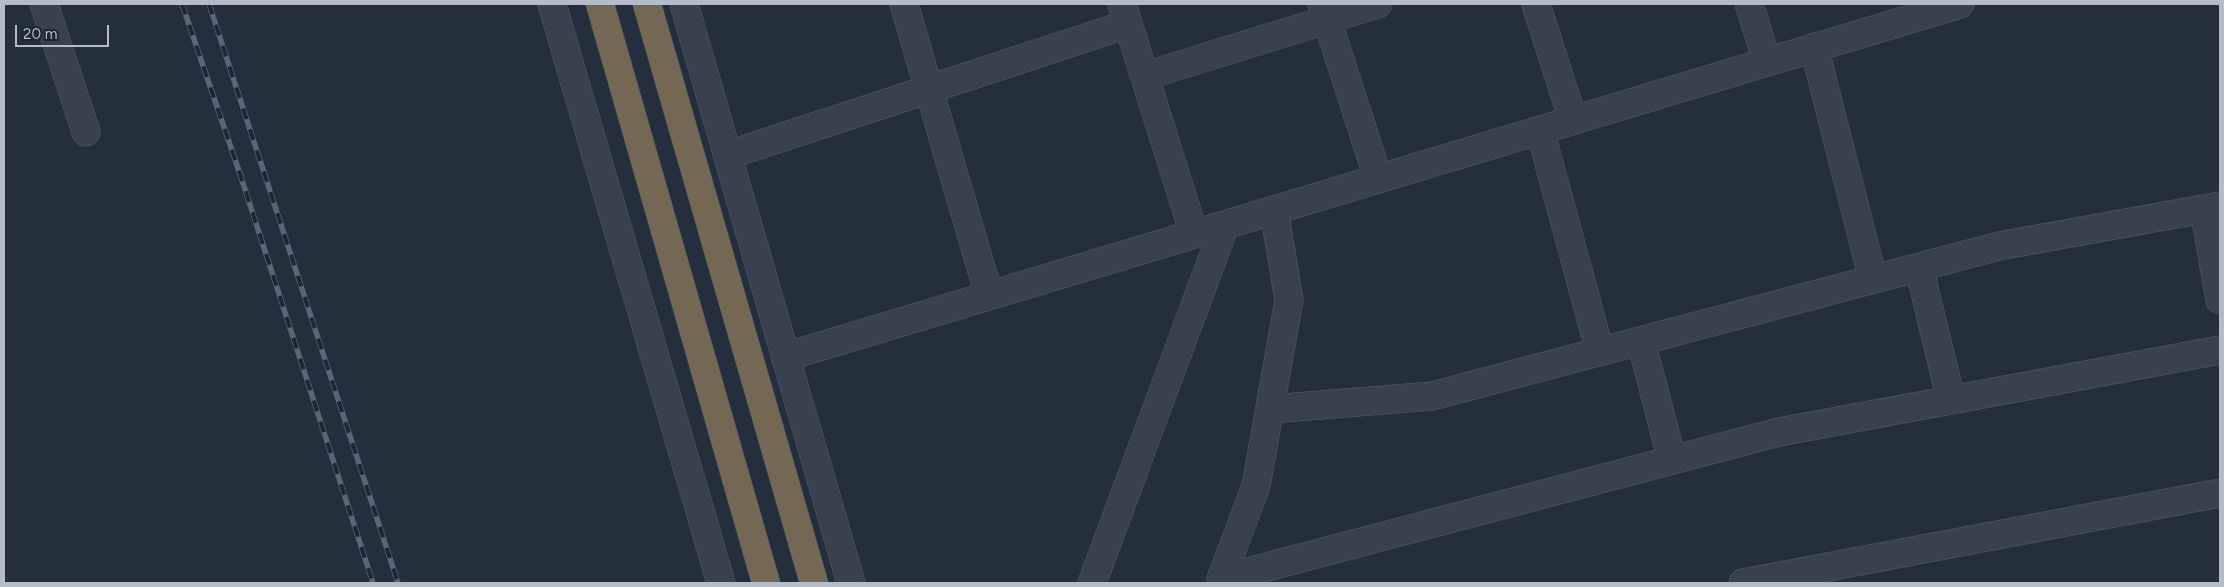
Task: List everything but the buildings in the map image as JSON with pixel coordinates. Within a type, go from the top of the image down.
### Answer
[{"type":"highway","points":[[600,4],[766,583]]},
{"type":"highway","points":[[647,4],[814,583]]},
{"type":"street","points":[[44,4],[86,132]]},
{"type":"street","points":[[552,4],[721,583]]},
{"type":"street","points":[[684,4],[851,583]]},
{"type":"street","points":[[904,4],[989,295]]},
{"type":"street","points":[[1145,76],[1325,12],[1378,4]]},
{"type":"street","points":[[1536,4],[1573,120]]},
{"type":"street","points":[[1749,4],[1767,61]]},
{"type":"street","points":[[785,357],[1954,5]]},
{"type":"street","points":[[1325,12],[1378,178]]},
{"type":"street","points":[[728,155],[929,89],[1125,14],[1194,234]]},
{"type":"street","points":[[1814,47],[1873,279]]},
{"type":"street","points":[[1540,130],[1600,352]]},
{"type":"street","points":[[1271,409],[1432,396],[1999,246],[2212,208],[2220,300]]},
{"type":"street","points":[[1274,210],[1289,300],[1256,486],[1221,578],[1779,432],[2220,350]]},
{"type":"street","points":[[1092,583],[1225,225]]},
{"type":"street","points":[[1919,267],[1951,400]]},
{"type":"street","points":[[1642,341],[1672,460]]},
{"type":"street","points":[[1743,583],[2220,493]]},
{"type":"railway","points":[[182,4],[240,174],[373,583]]},
{"type":"railway","points":[[209,4],[398,583]]}]
